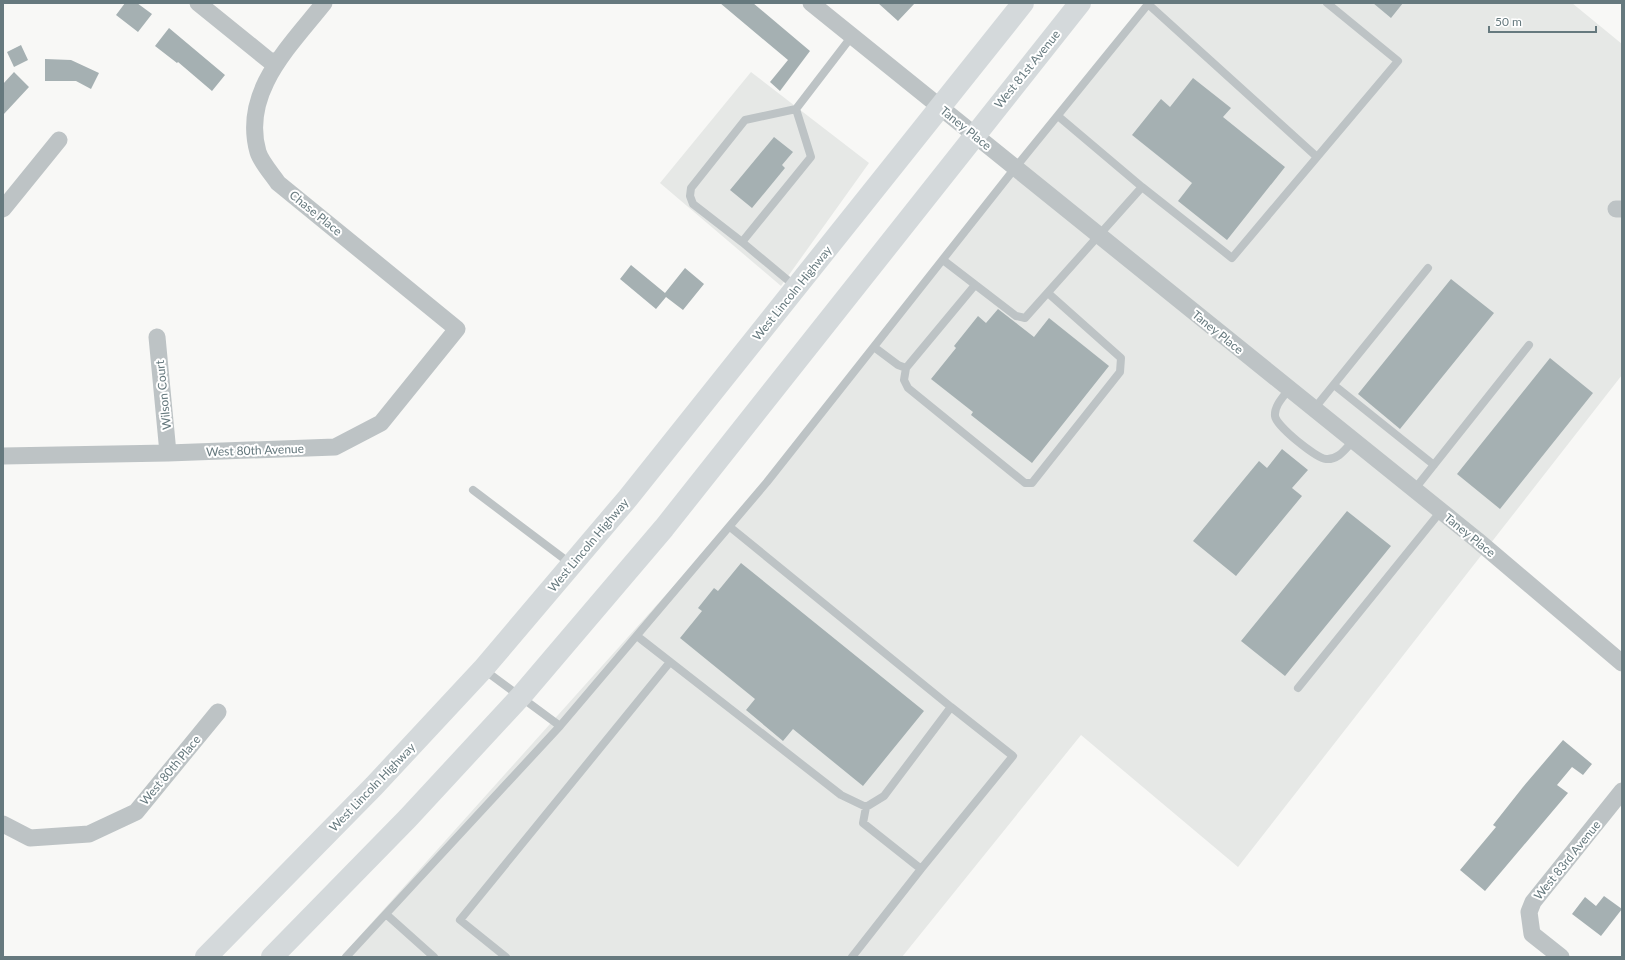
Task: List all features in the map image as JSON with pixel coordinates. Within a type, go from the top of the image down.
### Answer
[{"type":"main road","points":[[941,108],[1023,3]]},
{"type":"main road","name":"West 81st Avenue","points":[[974,135],[1080,3]]},
{"type":"main road","name":"West Lincoln Highway","points":[[206,957],[374,786],[483,669],[628,498],[941,108]]},
{"type":"main road","points":[[272,957],[408,818],[521,696],[664,528],[974,135]]},
{"type":"street","points":[[198,3],[271,62],[278,60]]},
{"type":"street","name":"Chase Place","points":[[324,3],[278,60],[262,89],[254,119],[258,153],[278,183],[457,329]]},
{"type":"street","name":"Taney Place","points":[[812,3],[1288,389],[1441,511],[1622,662]]},
{"type":"street","points":[[3,209],[59,140]]},
{"type":"street","name":"West 80th Avenue","points":[[3,456],[168,453],[335,447],[381,423],[457,329]]},
{"type":"street","name":"Wilson Court","points":[[157,337],[168,453]]},
{"type":"street","name":"West 80th Place","points":[[3,824],[30,838],[89,834],[136,812],[218,712]]},
{"type":"street","name":"West 83rd Avenue","points":[[1561,957],[1532,934],[1529,912],[1533,902],[1622,791]]},
{"type":"lane","points":[[346,957],[387,915],[560,726],[730,527],[1015,168],[1149,3],[1317,157]]},
{"type":"lane","points":[[1058,116],[1232,258],[1398,61],[1326,3]]},
{"type":"lane","points":[[797,288],[742,242],[693,204],[690,196],[691,188],[745,120],[796,109],[852,36]]},
{"type":"lane","points":[[742,242],[811,157],[796,109]]},
{"type":"lane","points":[[943,260],[1016,316],[1025,318],[1142,186]]},
{"type":"lane","points":[[1314,409],[1428,268]]},
{"type":"lane","points":[[975,284],[906,368],[904,380],[908,388],[1024,483],[1032,484],[1120,372],[1121,358],[1048,293]]},
{"type":"lane","points":[[1414,490],[1529,345]]},
{"type":"lane","points":[[874,347],[898,365],[906,368]]},
{"type":"lane","points":[[1334,385],[1434,465]]},
{"type":"lane","points":[[1288,389],[1276,409],[1275,418],[1279,425],[1316,455],[1326,459],[1338,457],[1353,440]]},
{"type":"lane","points":[[473,490],[571,564]]},
{"type":"lane","points":[[1298,688],[1441,511]]},
{"type":"lane","points":[[730,527],[1013,756],[852,957]]},
{"type":"lane","points":[[637,636],[841,795],[866,807]]},
{"type":"lane","points":[[506,957],[460,920],[670,662]]},
{"type":"lane","points":[[483,669],[560,726]]},
{"type":"lane","points":[[921,869],[863,823],[866,807],[884,796],[951,707]]},
{"type":"lane","points":[[387,915],[434,957]]},
{"type":"shaded area","points":[[1147,3],[1572,3],[1622,44],[1622,375],[1238,867],[1081,735],[902,957],[341,957],[767,482]]},
{"type":"shaded area","points":[[751,72],[869,163],[781,286],[660,183]]},
{"type":"building","points":[[125,3],[137,3],[152,14],[138,32],[116,15]]},
{"type":"building","points":[[720,3],[753,3],[810,51],[780,91],[770,82],[788,60]]},
{"type":"building","points":[[878,3],[915,3],[898,21]]},
{"type":"building","points":[[1373,3],[1403,3],[1391,18]]},
{"type":"building","points":[[169,28],[225,75],[212,91],[178,62],[177,63],[155,46]]},
{"type":"building","points":[[21,45],[28,60],[14,67],[7,52]]},
{"type":"building","points":[[45,59],[71,60],[99,73],[91,89],[76,81],[45,81]]},
{"type":"building","points":[[14,72],[29,87],[3,115],[3,84]]},
{"type":"building","points":[[1193,78],[1231,108],[1223,117],[1285,167],[1227,240],[1178,201],[1192,183],[1132,135],[1161,99],[1170,107]]},
{"type":"building","points":[[774,137],[793,152],[782,165],[785,168],[752,208],[730,190]]},
{"type":"building","points":[[631,265],[665,293],[685,268],[704,284],[683,310],[666,297],[656,309],[620,279]]},
{"type":"building","points":[[1451,279],[1494,313],[1400,429],[1358,394]]},
{"type":"building","points":[[998,309],[1034,337],[1049,318],[1109,366],[1032,463],[971,415],[973,412],[931,379],[956,348],[954,346],[978,316],[986,323]]},
{"type":"building","points":[[1550,358],[1593,393],[1500,509],[1457,474]]},
{"type":"building","points":[[1282,449],[1308,470],[1292,488],[1302,496],[1236,576],[1193,541],[1259,461],[1267,468]]},
{"type":"building","points":[[1347,511],[1391,546],[1285,676],[1241,641]]},
{"type":"building","points":[[741,563],[924,711],[863,786],[793,729],[783,741],[746,710],[755,699],[680,638],[702,611],[698,608],[714,588],[718,591]]},
{"type":"building","points":[[1563,740],[1592,764],[1583,775],[1572,767],[1557,785],[1568,793],[1485,891],[1460,870],[1496,827],[1493,825],[1523,787]]},
{"type":"building","points":[[1604,896],[1622,909],[1601,936],[1572,914],[1585,897],[1596,906]]}]
